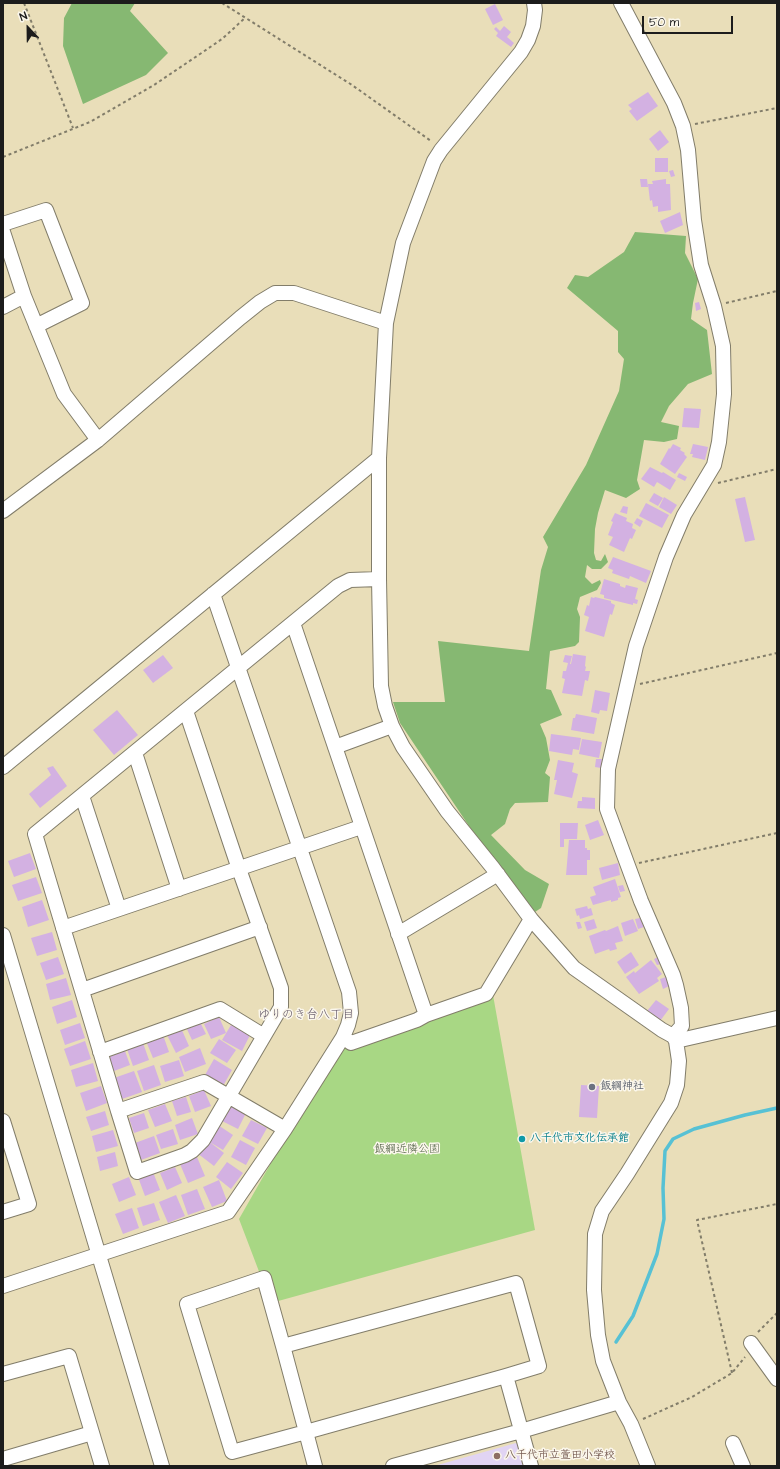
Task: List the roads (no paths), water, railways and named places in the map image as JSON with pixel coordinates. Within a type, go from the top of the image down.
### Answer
[{"type":"street","points":[[534,3],[535,10],[533,26],[528,40],[521,52],[441,150],[434,161],[403,243],[386,323],[379,458],[381,686],[385,706],[392,726],[419,772],[531,919],[574,968],[675,1039],[777,1018]]},
{"type":"street","points":[[622,3],[674,102],[682,126],[688,150],[694,220],[701,265],[714,306],[723,346],[724,394],[719,442],[714,465],[684,515],[666,557],[636,646],[608,769],[607,809],[641,901],[673,975],[681,1008],[682,1026],[675,1039],[679,1061],[677,1085],[671,1103],[602,1211],[595,1234],[594,1290],[598,1335],[603,1361],[618,1402],[630,1424],[648,1466]]},
{"type":"street","points":[[3,224],[46,210],[82,303],[36,326]]},
{"type":"street","points":[[3,232],[24,296],[64,394],[98,440]]},
{"type":"street","points":[[3,511],[98,440],[240,318],[260,302],[275,293],[294,293],[386,323]]},
{"type":"street","points":[[3,307],[24,296]]},
{"type":"street","points":[[3,767],[379,458]]},
{"type":"street","points":[[186,711],[282,994],[281,1008],[228,1095],[203,1140],[192,1151],[185,1155],[137,1172],[35,834],[338,586],[350,580],[379,579]]},
{"type":"street","points":[[3,1286],[228,1212],[285,1129],[343,1037],[348,1026],[351,1013],[349,992],[213,594]]},
{"type":"street","points":[[293,623],[426,1015]]},
{"type":"street","points":[[334,747],[392,726]]},
{"type":"street","points":[[135,753],[179,889]]},
{"type":"street","points":[[82,796],[120,909]]},
{"type":"street","points":[[63,928],[361,827]]},
{"type":"street","points":[[398,934],[498,874]]},
{"type":"street","points":[[343,1037],[351,1043],[486,994],[531,919]]},
{"type":"street","points":[[82,990],[260,927]]},
{"type":"street","points":[[3,936],[162,1466]]},
{"type":"street","points":[[100,1052],[220,1009],[264,1036]]},
{"type":"street","points":[[118,1111],[204,1082],[285,1129]]},
{"type":"street","points":[[3,1121],[29,1204],[3,1212]]},
{"type":"street","points":[[283,1346],[516,1283],[539,1366],[506,1376],[306,1432],[232,1452],[187,1304],[264,1278],[283,1346],[306,1432],[315,1466]]},
{"type":"street","points":[[751,1343],[777,1379]]},
{"type":"street","points":[[3,1374],[69,1356],[102,1466]]},
{"type":"street","points":[[506,1376],[531,1466]]},
{"type":"street","points":[[393,1466],[618,1402]]},
{"type":"street","points":[[3,1459],[92,1433]]},
{"type":"street","points":[[733,1443],[744,1466]]},
{"type":"waterway","points":[[616,1342],[633,1316],[657,1254],[664,1219],[663,1188],[665,1151],[673,1139],[694,1129],[777,1108]]},
{"type":"place","name":"飯綱神社","points":[[592,1087]]},
{"type":"place","name":"八千代市文化伝承館","points":[[522,1139]]},
{"type":"place","name":"八千代市立萱田小学校","points":[[497,1456]]},
{"type":"district","name":"ゆりのき台八丁目","points":[[306,1015]]},
{"type":"park label","name":"飯綱近隣公園","points":[[407,1150]]}]
